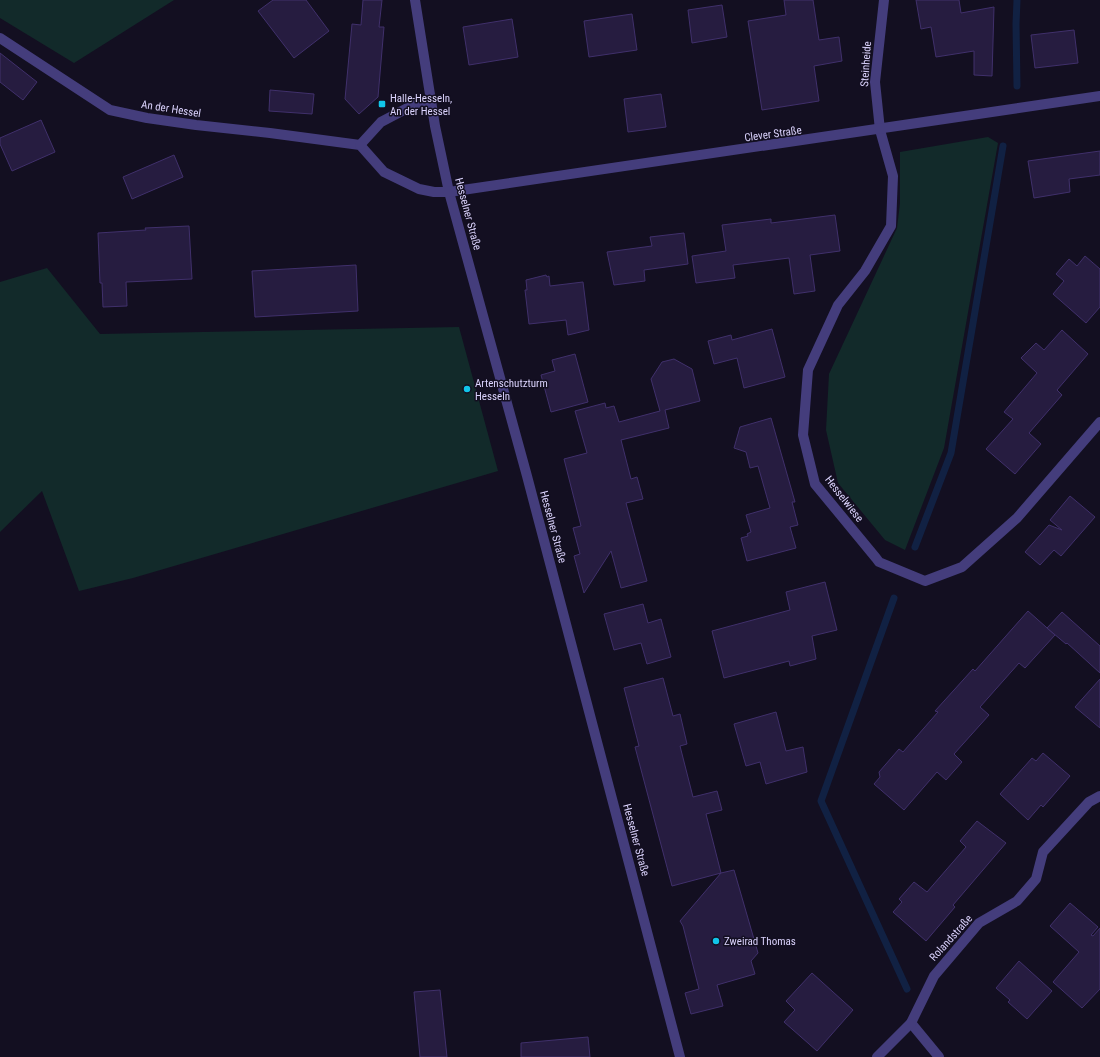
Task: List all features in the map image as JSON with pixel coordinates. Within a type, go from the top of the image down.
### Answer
[{"type":"street","name":"Hesselner Straße","points":[[416,0],[435,126],[449,192],[529,483],[680,1057]]},
{"type":"street","name":"Steinheide","points":[[880,130],[875,82],[884,0]]},
{"type":"street","name":"An der Hessel","points":[[0,38],[110,110],[147,118],[196,125],[360,145]]},
{"type":"street","name":"Clever Straße","points":[[449,192],[880,130],[1100,96]]},
{"type":"street","points":[[431,100],[419,102],[381,122],[360,145],[384,172],[419,189],[434,192],[449,192]]},
{"type":"street","name":"Hesselwiese","points":[[880,130],[892,176],[890,226],[866,271],[838,305],[808,370],[804,435],[815,484],[879,562],[925,581],[962,567],[1017,518],[1100,422]]},
{"type":"street","name":"Rolandstraße","points":[[877,1057],[911,1023],[934,976],[979,923],[1018,901],[1036,879],[1043,852],[1089,802],[1100,796]]},
{"type":"street","points":[[911,1023],[939,1057]]},
{"type":"green space","points":[[0,0],[174,0],[74,63],[0,18]]},
{"type":"green space","points":[[988,137],[998,143],[944,448],[905,550],[885,540],[838,483],[826,430],[829,374],[897,228],[900,203],[900,152]]},
{"type":"green space","points":[[47,268],[100,334],[459,327],[498,471],[133,578],[79,591],[42,491],[0,532],[0,282]]},
{"type":"building","points":[[273,0],[306,0],[329,31],[294,58],[258,11]]},
{"type":"building","points":[[363,0],[382,0],[379,27],[384,27],[378,97],[359,114],[345,99],[352,24],[361,25]]},
{"type":"building","points":[[784,0],[813,0],[819,40],[839,37],[842,61],[814,66],[819,101],[762,110],[748,21],[786,15]]},
{"type":"building","points":[[916,0],[959,0],[961,13],[994,7],[992,76],[974,75],[974,51],[936,57],[931,27],[921,29]]},
{"type":"building","points":[[722,5],[727,37],[692,43],[688,10]]},
{"type":"building","points":[[632,14],[637,50],[589,57],[584,21]]},
{"type":"building","points":[[512,19],[518,57],[469,65],[463,27]]},
{"type":"building","points":[[1074,30],[1078,63],[1035,68],[1031,35]]},
{"type":"building","points":[[0,53],[37,82],[23,100],[0,82]]},
{"type":"building","points":[[270,90],[314,94],[312,114],[269,111]]},
{"type":"building","points":[[661,94],[666,127],[628,132],[624,99]]},
{"type":"building","points":[[41,120],[55,152],[12,171],[0,144],[0,138]]},
{"type":"building","points":[[1100,151],[1100,175],[1069,179],[1070,192],[1034,198],[1028,161]]},
{"type":"building","points":[[174,155],[183,177],[132,199],[123,177]]},
{"type":"building","points":[[835,215],[840,251],[810,255],[815,291],[794,294],[789,258],[733,265],[735,278],[696,283],[692,256],[726,251],[722,225],[771,219],[771,223]]},
{"type":"building","points":[[189,226],[192,279],[126,282],[127,306],[103,307],[102,283],[100,283],[98,233],[146,230],[145,228]]},
{"type":"building","points":[[684,233],[688,264],[644,270],[645,281],[614,285],[607,252],[652,246],[650,237]]},
{"type":"building","points":[[1085,256],[1100,269],[1100,307],[1086,323],[1053,294],[1064,281],[1056,274],[1069,259],[1077,266]]},
{"type":"building","points":[[356,265],[358,311],[255,317],[252,271]]},
{"type":"building","points":[[546,275],[547,277],[549,276],[550,286],[583,282],[589,330],[568,335],[566,320],[529,324],[525,290],[527,290],[526,280]]},
{"type":"building","points":[[772,329],[785,377],[744,388],[737,358],[714,364],[708,341],[731,335],[732,340]]},
{"type":"building","points":[[1062,330],[1088,354],[1057,390],[1062,395],[1029,433],[1041,444],[1015,474],[986,449],[1013,419],[1004,412],[1037,373],[1021,358],[1036,343],[1044,350]]},
{"type":"building","points":[[575,354],[588,402],[551,412],[541,375],[555,371],[552,360]]},
{"type":"building","points":[[674,359],[692,369],[700,401],[665,410],[669,428],[621,440],[631,479],[637,477],[643,499],[626,503],[647,581],[621,588],[611,551],[584,593],[574,556],[580,554],[573,528],[581,526],[564,459],[587,453],[575,411],[605,403],[606,408],[614,406],[619,422],[660,411],[651,379],[662,362]]},
{"type":"building","points":[[771,418],[795,502],[792,502],[798,525],[790,527],[796,548],[747,561],[741,538],[748,536],[747,534],[751,532],[746,515],[770,508],[758,466],[750,468],[746,452],[734,448],[740,427]]},
{"type":"building","points":[[1070,496],[1095,517],[1061,556],[1054,550],[1040,565],[1025,552],[1049,525],[1062,530],[1050,520]]},
{"type":"building","points":[[825,582],[837,630],[812,636],[816,659],[790,666],[789,661],[724,678],[712,631],[790,610],[786,592]]},
{"type":"building","points":[[643,604],[648,623],[661,619],[671,657],[647,664],[641,643],[614,650],[604,614]]},
{"type":"building","points":[[1028,611],[1055,635],[1025,668],[1019,663],[980,707],[989,715],[954,754],[962,762],[946,780],[937,772],[904,810],[874,784],[880,777],[879,772],[899,749],[903,752],[938,712],[935,711],[973,669],[975,671]]},
{"type":"building","points":[[1062,612],[1100,646],[1100,673],[1067,643],[1066,644],[1047,628]]},
{"type":"building","points":[[663,678],[673,716],[680,714],[687,744],[680,746],[693,797],[717,791],[722,810],[706,814],[721,873],[672,886],[635,747],[639,746],[624,688]]},
{"type":"building","points":[[1100,679],[1100,728],[1075,707]]},
{"type":"building","points":[[776,712],[786,751],[803,747],[807,772],[766,784],[760,762],[746,766],[734,724]]},
{"type":"building","points":[[1043,753],[1070,776],[1043,807],[1041,805],[1028,820],[1000,794],[1032,758],[1036,761]]},
{"type":"building","points":[[977,821],[1006,843],[953,905],[955,907],[926,941],[893,912],[902,902],[899,899],[914,882],[927,892],[966,847],[960,841]]},
{"type":"building","points":[[734,870],[758,953],[751,961],[755,974],[717,985],[723,1006],[691,1014],[685,993],[699,989],[683,926],[680,921],[721,873]]},
{"type":"building","points":[[1070,903],[1098,927],[1091,935],[1093,936],[1100,928],[1100,989],[1082,1008],[1053,982],[1079,952],[1050,926]]},
{"type":"building","points":[[1019,961],[1052,991],[1027,1019],[1008,1002],[1010,1000],[996,988]]},
{"type":"building","points":[[812,973],[853,1010],[817,1051],[784,1022],[795,1010],[786,1001]]},
{"type":"building","points":[[440,990],[447,1057],[420,1057],[414,992]]},
{"type":"building","points":[[588,1037],[590,1057],[521,1057],[521,1043]]},
{"type":"waterway","points":[[1017,0],[1017,86]]},
{"type":"waterway","points":[[915,547],[951,453],[1003,146]]},
{"type":"waterway","points":[[894,598],[821,801],[907,989]]},
{"type":"place","name":"Halle-Hesseln, An der Hessel","points":[[382,104]]},
{"type":"place","name":"Artenschutzturm Hesseln","points":[[467,389]]},
{"type":"place","name":"Zweirad Thomas","points":[[716,941]]}]
